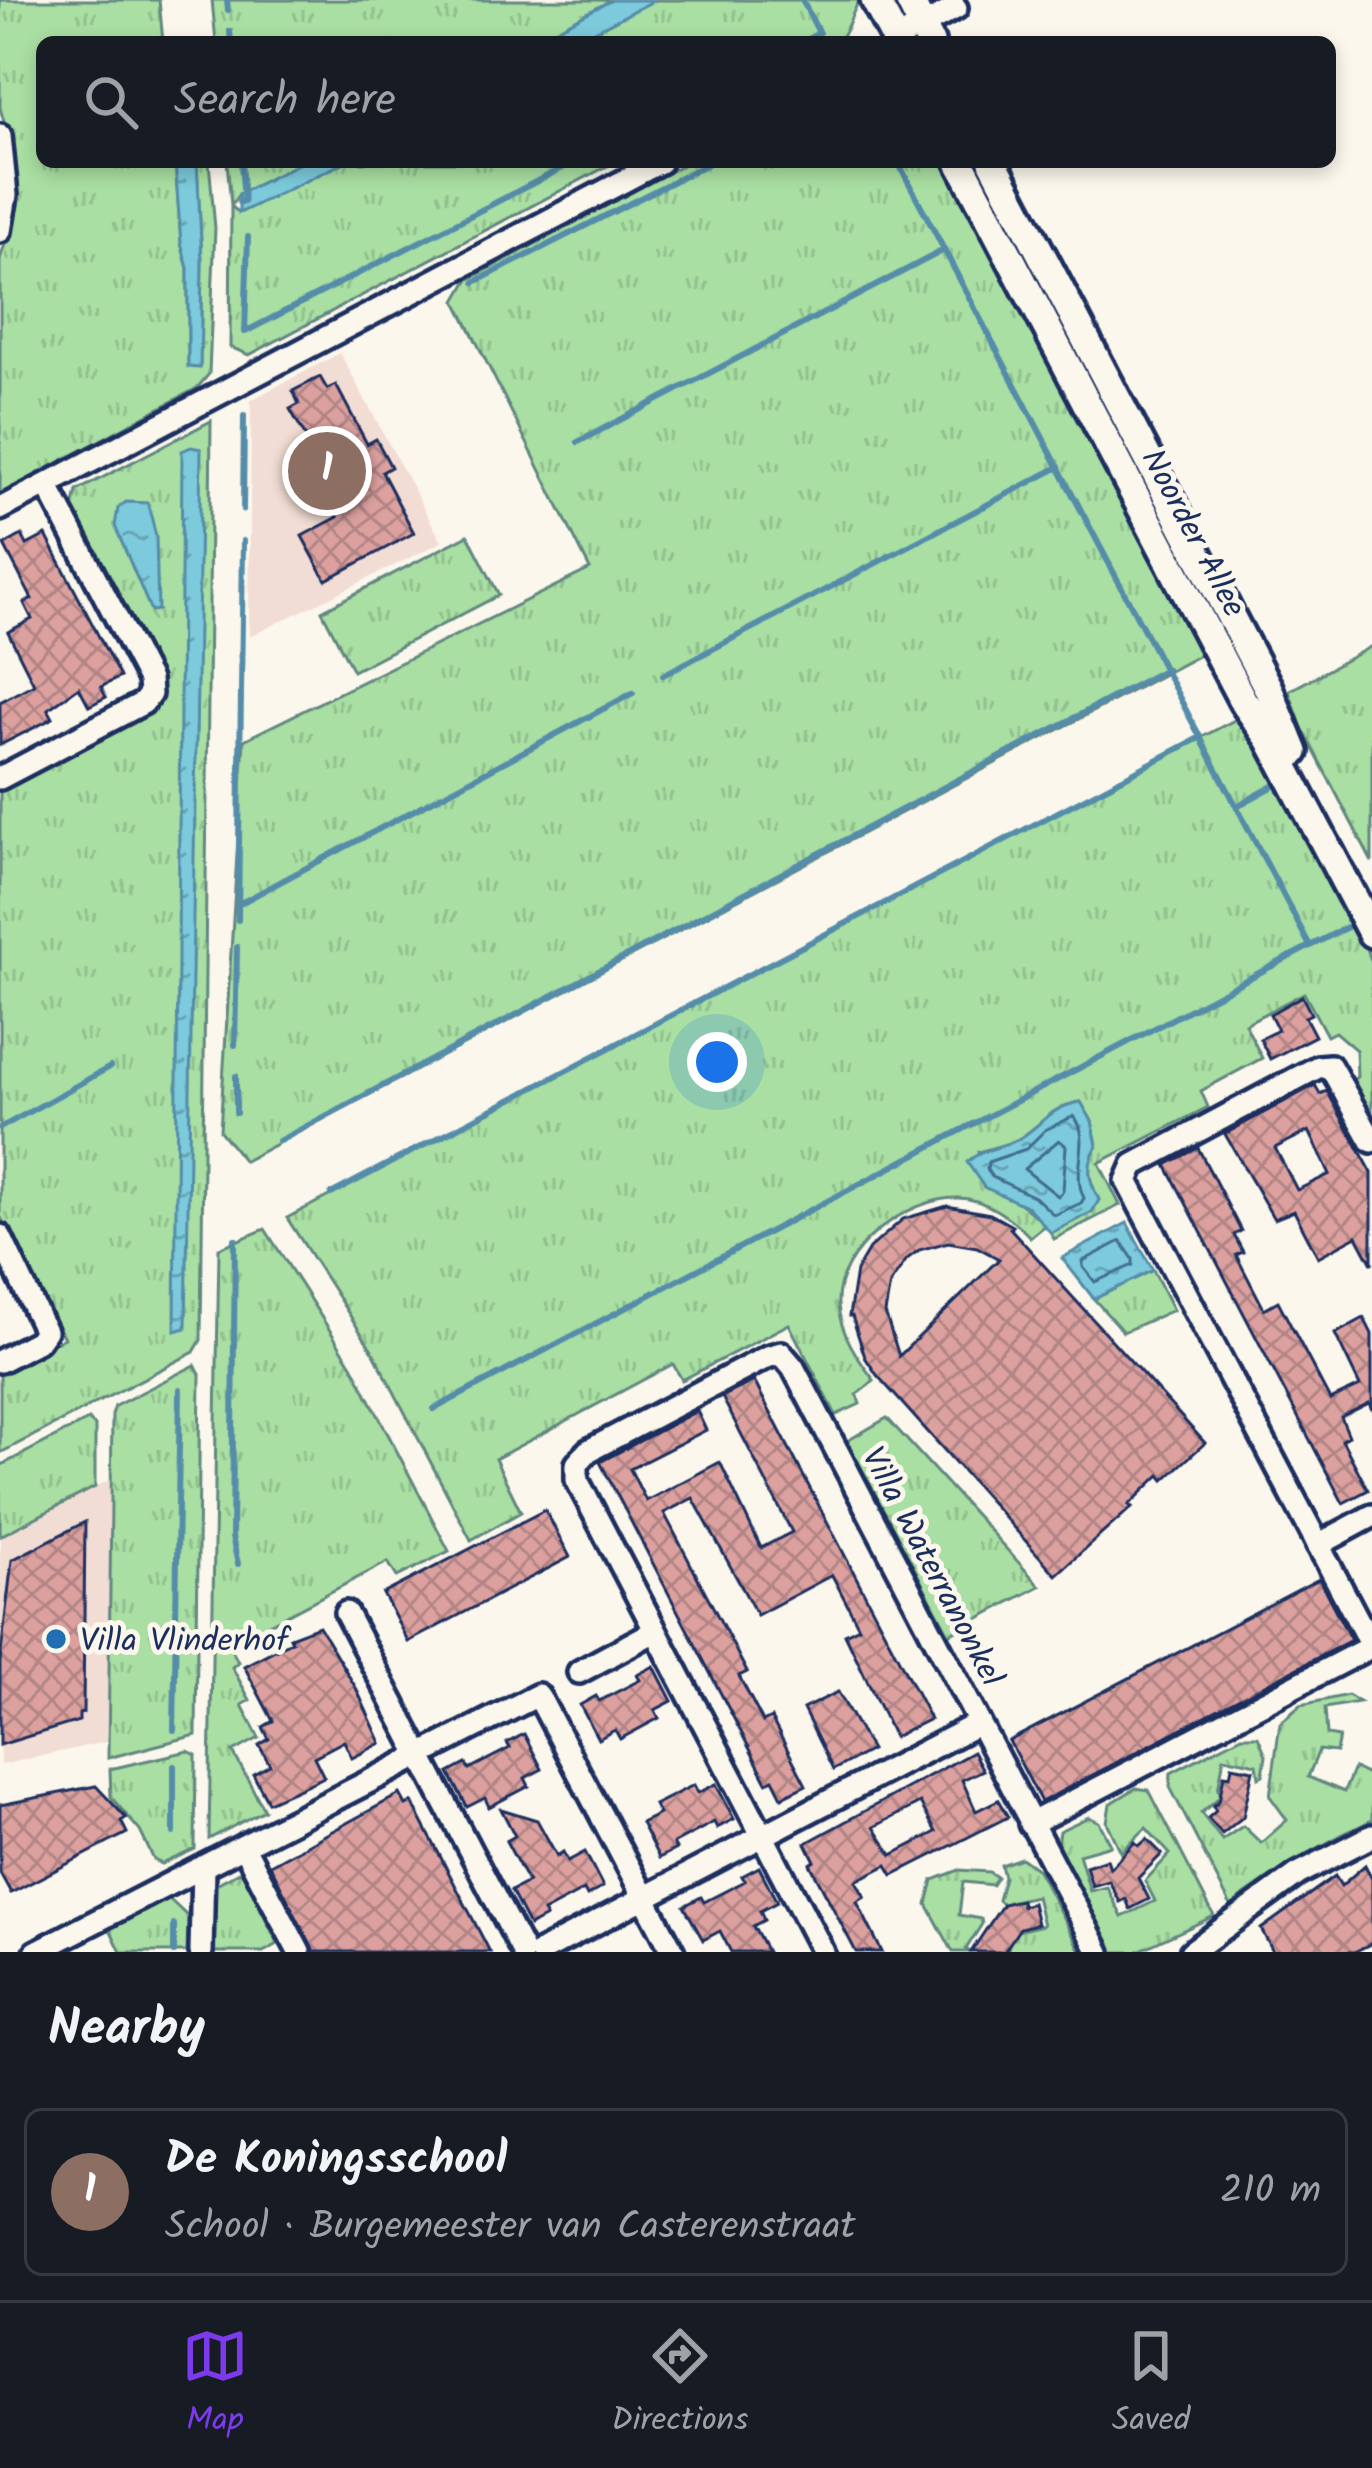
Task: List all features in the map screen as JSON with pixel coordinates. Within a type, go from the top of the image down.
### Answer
[{"type":"street","points":[[875,0],[893,36]]},
{"type":"street","points":[[921,22],[956,8]]},
{"type":"street","points":[[0,136],[6,195],[0,231]]},
{"type":"street","points":[[0,509],[649,168]]},
{"type":"street","name":"Noorder Allee","points":[[962,168],[1243,701],[1270,740],[1372,933]]},
{"type":"street","name":"Noorder Allee","points":[[996,168],[1268,688],[1286,737],[1372,899]]},
{"type":"street","points":[[0,778],[143,704],[150,694],[149,680],[47,484]]},
{"type":"street","points":[[1030,1824],[1372,1647],[1127,1181],[1134,1165],[1318,1067],[1330,1066],[1372,1141]]},
{"type":"street","points":[[0,1236],[45,1331],[38,1341],[0,1360]]},
{"type":"street","name":"Villa Waterranonkel","points":[[540,1952],[979,1723],[793,1367],[781,1354],[766,1357],[588,1451],[577,1464],[577,1480],[655,1631]]},
{"type":"street","points":[[1318,1544],[1372,1516]]},
{"type":"street","points":[[346,1612],[523,1952]]},
{"type":"street","points":[[579,1672],[655,1631],[823,1952]]},
{"type":"street","points":[[36,1952],[538,1695],[674,1952]]},
{"type":"street","points":[[979,1723],[1099,1952]]},
{"type":"street","points":[[1191,1952],[1298,1874],[1372,1836]]},
{"type":"street","points":[[244,1847],[298,1952]]},
{"type":"street","points":[[202,1952],[203,1867]]},
{"type":"shaded area","points":[[340,353],[442,542],[249,637],[251,400]]},
{"type":"shaded area","name":"Villa Vlinderhof","points":[[113,1478],[110,1741],[0,1765],[0,1536]]},
{"type":"green space","points":[[0,0],[159,0],[162,36],[36,36],[36,168],[175,168],[181,243],[188,268],[188,366],[200,367],[197,168],[210,168],[215,228],[209,374],[197,388],[0,494],[0,259],[14,217],[14,192],[11,146],[0,108]]},
{"type":"green space","points":[[212,0],[612,0],[543,36],[215,36]]},
{"type":"green space","points":[[655,0],[860,0],[842,36],[585,36]]},
{"type":"green space","points":[[228,168],[290,168],[239,194],[231,206],[239,213],[333,168],[604,168],[249,355],[230,347]]},
{"type":"green space","points":[[677,168],[956,168],[1209,650],[244,1161],[220,1131],[244,740],[590,569],[456,301],[468,280]]},
{"type":"green space","points":[[211,421],[201,1340],[194,1352],[0,1453],[0,1372],[64,1338],[0,1216],[0,791],[152,710],[161,690],[159,676],[73,508],[77,491]]},
{"type":"green space","points":[[468,535],[499,595],[353,671],[322,611]]},
{"type":"green space","points":[[1372,646],[1372,862],[1301,726],[1289,691]]},
{"type":"green space","points":[[1244,715],[1372,962],[1372,1120],[1352,1080],[1357,1077],[1356,1050],[1335,1032],[1327,1036],[1304,993],[1245,1024],[1262,1058],[1201,1091],[1208,1107],[1099,1163],[1120,1205],[1054,1239],[1051,1233],[1091,1212],[1099,1200],[1090,1173],[1097,1145],[1092,1121],[1080,1102],[1053,1112],[1018,1139],[978,1152],[984,1187],[1013,1198],[1046,1224],[1030,1237],[997,1211],[958,1198],[918,1207],[878,1230],[848,1265],[840,1285],[839,1315],[846,1335],[874,1380],[857,1395],[860,1404],[836,1415],[789,1324],[682,1380],[673,1364],[495,1459],[521,1512],[471,1540],[374,1353],[287,1218]]},
{"type":"green space","points":[[265,1229],[352,1365],[449,1551],[397,1577],[388,1562],[229,1645],[238,1662],[232,1667],[250,1700],[242,1705],[259,1738],[233,1752],[264,1810],[209,1839],[219,1248]]},
{"type":"green space","points":[[1153,1270],[1173,1310],[1123,1332],[1094,1299]]},
{"type":"green space","points":[[195,1365],[200,1374],[196,1735],[108,1758],[112,1415],[115,1406]]},
{"type":"green space","points":[[887,1418],[1040,1586],[949,1634],[847,1441]]},
{"type":"green space","points":[[88,1420],[95,1426],[95,1487],[0,1536],[0,1466]]},
{"type":"green space","points":[[1348,1695],[1359,1702],[1325,1708],[1327,1735],[1339,1737],[1336,1752],[1319,1750],[1308,1777],[1344,1792],[1354,1768],[1372,1777],[1372,1820],[1271,1877],[1239,1899],[1241,1904],[1234,1912],[1170,1787],[1171,1773],[1242,1736],[1258,1736],[1266,1755],[1263,1775],[1259,1777],[1257,1764],[1224,1757],[1218,1790],[1223,1794],[1201,1813],[1222,1840],[1243,1826],[1261,1843],[1287,1820],[1270,1796],[1280,1723],[1301,1705]]},
{"type":"green space","points":[[188,1751],[196,1755],[195,1849],[162,1864],[154,1860],[140,1831],[111,1797],[110,1769]]},
{"type":"green space","points":[[1136,1788],[1149,1790],[1214,1916],[1136,1952],[1110,1952],[1056,1850],[1059,1831],[1089,1817],[1099,1822],[1111,1845],[1079,1854],[1090,1891],[1107,1887],[1122,1917],[1155,1901],[1145,1881],[1170,1854],[1146,1828],[1121,1852],[1107,1822],[1110,1804]]},
{"type":"green space","points":[[1021,1858],[1038,1870],[1081,1952],[1008,1952],[1009,1933],[1043,1925],[1036,1896],[1008,1902],[1008,1910],[998,1900],[1004,1877],[1001,1865]]},
{"type":"green space","points":[[242,1870],[278,1944],[263,1952],[211,1952],[211,1887]]},
{"type":"green space","points":[[959,1870],[997,1877],[992,1885],[963,1882],[959,1915],[981,1919],[982,1924],[966,1949],[970,1952],[953,1952],[927,1904],[933,1880]]},
{"type":"green space","points":[[167,1897],[188,1917],[187,1952],[121,1952],[108,1925]]},
{"type":"water","points":[[612,0],[655,0],[585,36],[543,36]]},
{"type":"water","points":[[175,168],[197,168],[200,368],[188,367],[188,268],[181,243]]},
{"type":"water","points":[[290,168],[333,168],[239,213],[239,194]]},
{"type":"water","points":[[201,449],[186,1328],[175,1331],[182,451]]},
{"type":"water","points":[[126,502],[148,503],[156,537],[158,610],[151,611],[115,526],[118,508]]},
{"type":"water","points":[[1081,1102],[1092,1121],[1097,1146],[1090,1173],[1099,1200],[1092,1212],[1051,1233],[1028,1207],[984,1187],[967,1162],[1022,1137],[1062,1107]]},
{"type":"water","points":[[1127,1223],[1153,1270],[1094,1299],[1062,1258]]},
{"type":"building","points":[[320,377],[327,389],[336,385],[367,444],[376,439],[391,467],[382,472],[414,533],[326,580],[302,536],[338,517],[314,472],[323,467],[290,409],[299,404],[293,391]]},
{"type":"building","points":[[22,535],[27,545],[46,535],[120,677],[101,687],[106,697],[89,706],[79,687],[48,709],[53,718],[0,745],[0,702],[34,684],[8,632],[32,619],[24,603],[32,599],[4,545]]},
{"type":"building","points":[[1302,996],[1311,1014],[1305,1017],[1315,1036],[1270,1059],[1260,1039],[1278,1030],[1270,1014]]},
{"type":"building","points":[[1315,1085],[1320,1094],[1327,1091],[1372,1173],[1372,1264],[1357,1236],[1318,1257],[1294,1211],[1274,1219],[1225,1134]],"holes":[[[1309,1131],[1330,1174],[1297,1190],[1275,1148]]]},
{"type":"building","points":[[1198,1148],[1241,1231],[1234,1235],[1243,1252],[1236,1255],[1264,1309],[1278,1301],[1330,1400],[1360,1386],[1335,1334],[1364,1318],[1372,1334],[1372,1410],[1369,1403],[1341,1417],[1349,1436],[1342,1440],[1368,1490],[1343,1503],[1166,1165]]},
{"type":"building","points":[[947,1206],[990,1214],[1012,1226],[1205,1443],[1164,1480],[1160,1475],[1129,1505],[1132,1507],[1056,1575],[865,1357],[849,1316],[856,1271],[869,1249],[903,1219]],"holes":[[[948,1242],[977,1247],[999,1259],[899,1356],[885,1313],[890,1284],[907,1259],[919,1250]]]},
{"type":"building","points":[[754,1381],[930,1719],[894,1737],[845,1634],[859,1627],[832,1575],[757,1615],[693,1498],[664,1513],[747,1672],[739,1676],[763,1722],[771,1718],[806,1785],[782,1797],[773,1779],[767,1782],[600,1462],[697,1411],[706,1430],[630,1469],[646,1501],[720,1462],[761,1548],[792,1532],[722,1397]]},
{"type":"building","points":[[545,1510],[570,1557],[408,1642],[383,1594]]},
{"type":"building","points":[[85,1522],[83,1713],[79,1721],[0,1745],[0,1662],[12,1560]]},
{"type":"building","points":[[1319,1579],[1351,1640],[1041,1802],[1009,1741]]},
{"type":"building","points":[[319,1626],[356,1688],[381,1743],[352,1758],[344,1741],[314,1757],[324,1777],[268,1802],[253,1774],[270,1765],[259,1745],[269,1739],[263,1727],[273,1721],[244,1666],[292,1641],[290,1637]]},
{"type":"building","points":[[654,1666],[672,1701],[655,1710],[659,1718],[620,1739],[615,1730],[598,1739],[580,1705],[596,1696],[599,1701],[640,1680],[637,1675]]},
{"type":"building","points":[[838,1692],[871,1750],[833,1770],[803,1709]]},
{"type":"building","points":[[524,1734],[542,1769],[525,1778],[529,1786],[489,1807],[485,1798],[467,1807],[449,1773],[466,1764],[469,1769],[510,1748],[507,1743]]},
{"type":"building","points":[[973,1752],[983,1770],[962,1780],[976,1811],[998,1800],[1008,1817],[893,1875],[887,1865],[856,1881],[865,1897],[857,1902],[882,1952],[856,1952],[810,1864],[815,1861],[806,1843]],"holes":[[[920,1803],[936,1832],[892,1855],[874,1827]]]},
{"type":"building","points":[[1232,1766],[1253,1770],[1243,1817],[1222,1834],[1208,1818],[1216,1811],[1213,1806],[1219,1801],[1224,1775],[1230,1776]]},
{"type":"building","points":[[716,1784],[734,1819],[717,1828],[714,1822],[673,1844],[676,1849],[659,1858],[641,1823],[659,1814],[654,1805],[694,1785],[698,1793]]},
{"type":"building","points":[[96,1786],[126,1818],[121,1821],[127,1833],[11,1893],[0,1873],[0,1805]]},
{"type":"building","points":[[400,1794],[406,1805],[412,1802],[490,1952],[314,1952],[270,1865]]},
{"type":"building","points":[[501,1809],[537,1820],[557,1856],[563,1852],[568,1861],[585,1852],[603,1887],[587,1896],[584,1890],[543,1912],[546,1917],[529,1926],[511,1891],[528,1882],[506,1841],[515,1836]]},
{"type":"building","points":[[1147,1839],[1162,1854],[1138,1878],[1149,1899],[1130,1909],[1126,1899],[1120,1902],[1109,1881],[1092,1886],[1086,1866],[1107,1859],[1110,1868],[1135,1842],[1139,1846]]},
{"type":"building","points":[[1365,1865],[1372,1879],[1372,1943],[1354,1952],[1273,1952],[1261,1929],[1335,1876],[1341,1886]]},
{"type":"building","points":[[759,1867],[777,1902],[760,1911],[764,1920],[753,1926],[767,1952],[731,1952],[720,1931],[703,1940],[684,1906],[701,1897],[704,1902],[745,1881],[742,1876]]},
{"type":"building","points":[[1021,1900],[1022,1906],[1032,1903],[1037,1924],[1020,1928],[1004,1952],[971,1952],[1003,1904]]},
{"type":"waterway","points":[[227,0],[228,10]]},
{"type":"waterway","points":[[802,0],[819,33],[813,36]]},
{"type":"waterway","points":[[230,31],[230,36]]},
{"type":"waterway","points":[[239,202],[244,202],[241,168]]},
{"type":"waterway","points":[[248,237],[245,332],[562,168]]},
{"type":"waterway","points":[[475,282],[699,168]]},
{"type":"waterway","points":[[434,1409],[1310,946],[901,168]]},
{"type":"waterway","points":[[578,442],[944,250]]},
{"type":"waterway","points":[[243,510],[244,416]]},
{"type":"waterway","points":[[663,675],[1059,467]]},
{"type":"waterway","points":[[238,920],[243,541]]},
{"type":"waterway","points":[[279,1141],[1166,669]]},
{"type":"waterway","points":[[237,905],[633,693]]},
{"type":"waterway","points":[[331,1194],[1199,738]]},
{"type":"waterway","points":[[1237,806],[1281,782]]},
{"type":"waterway","points":[[1310,946],[1355,923]]},
{"type":"waterway","points":[[235,1045],[237,947]]},
{"type":"waterway","points":[[0,1128],[110,1067]]},
{"type":"waterway","points":[[236,1076],[236,1113]]},
{"type":"waterway","points":[[235,1239],[232,1537],[238,1564]]},
{"type":"waterway","points":[[174,1730],[180,1389]]},
{"type":"waterway","points":[[174,1766],[174,1833]]},
{"type":"waterway","points":[[174,1925],[174,1952]]},
{"type":"place","name":"De Koningsschool","points":[[327,471]]},
{"type":"place","name":"Villa Vlinderhof","points":[[56,1639]]}]
